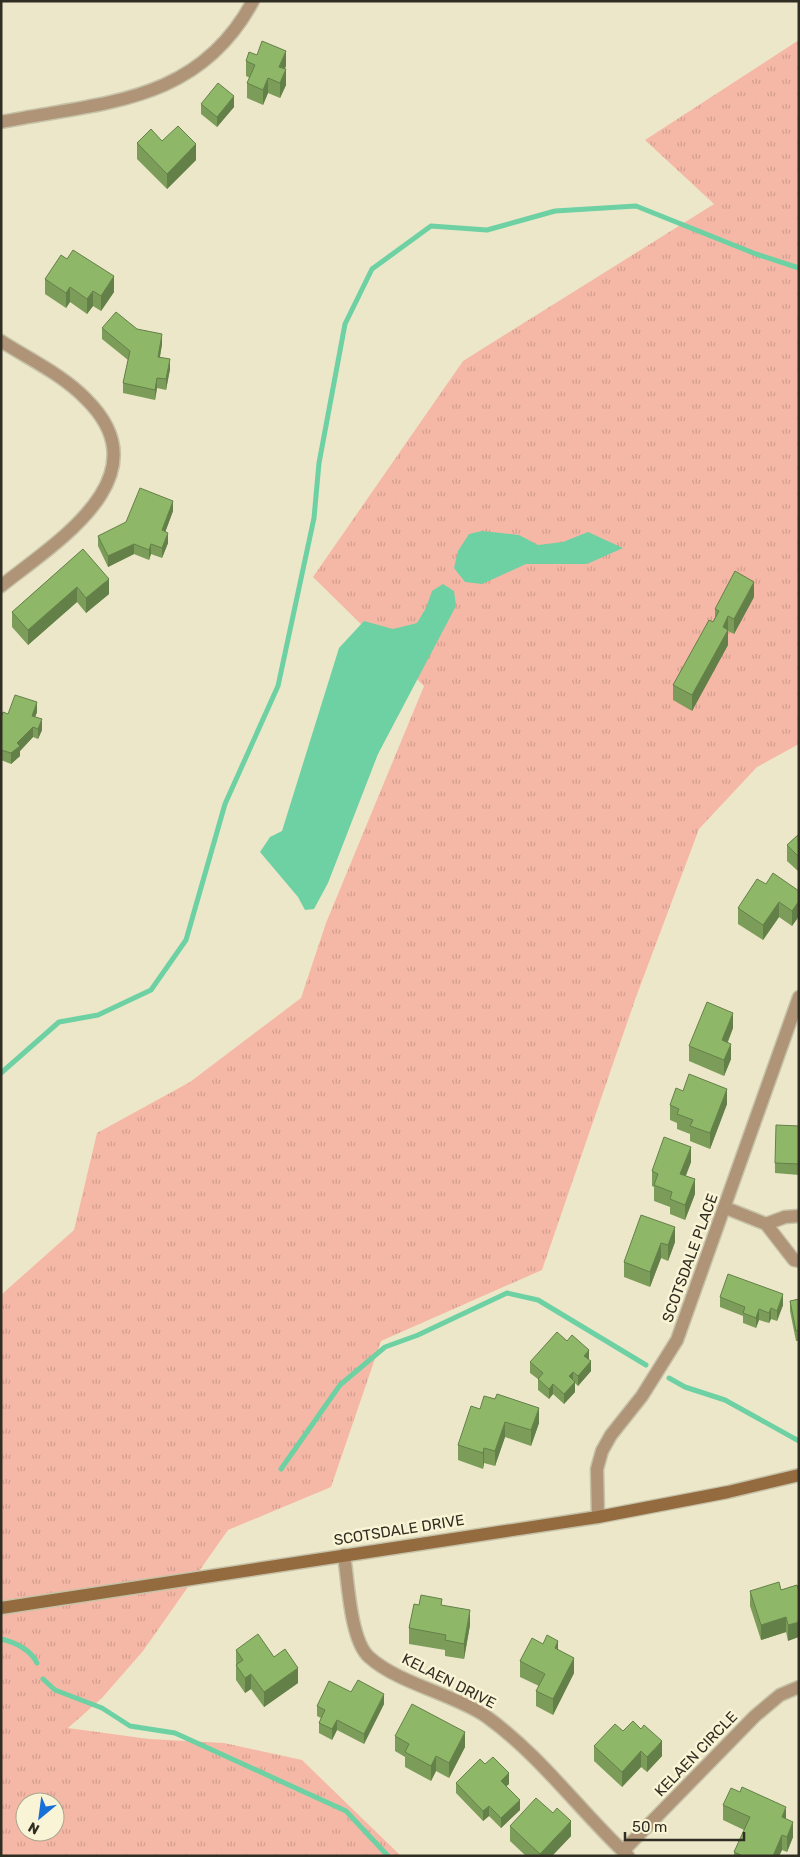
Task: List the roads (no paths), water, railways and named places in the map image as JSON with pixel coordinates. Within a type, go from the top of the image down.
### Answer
[{"type":"street","points":[[1,122],[114,103],[147,94],[176,80],[211,56],[231,36],[253,1]]},
{"type":"street","points":[[1,341],[85,397],[103,417],[114,438],[112,470],[104,490],[91,510],[75,528],[1,586]]},
{"type":"street","name":"SCOTSDALE PLACE","points":[[598,1517],[597,1469],[602,1451],[611,1435],[642,1396],[677,1340],[726,1208],[799,997]]},
{"type":"street","points":[[726,1208],[766,1224],[794,1260],[799,1261]]},
{"type":"street","points":[[766,1224],[785,1217],[799,1216]]},
{"type":"street","name":"SCOTSDALE DRIVE","points":[[1,1608],[598,1517],[728,1492],[799,1475]]},
{"type":"street","name":"KELAEN DRIVE","points":[[344,1555],[358,1638],[368,1657],[416,1684],[486,1716],[518,1742],[626,1853]]},
{"type":"street","name":"KELAEN CIRCLE","points":[[626,1853],[755,1716],[780,1695],[799,1687]]},
{"type":"waterway","points":[[1,1073],[59,1022],[98,1015],[151,990],[186,940],[225,804],[278,686],[314,518],[319,463],[345,324],[372,269],[431,226],[487,230],[555,211],[636,206],[756,254],[799,268]]},
{"type":"waterway","points":[[281,1469],[340,1385],[385,1347],[418,1335],[507,1293],[538,1300],[646,1365]]},
{"type":"waterway","points":[[669,1378],[685,1387],[725,1400],[799,1441]]},
{"type":"waterway","points":[[1,1639],[22,1647],[31,1654],[37,1663]]},
{"type":"waterway","points":[[43,1679],[55,1690],[102,1708],[130,1726],[175,1733],[346,1811],[388,1856]]}]
